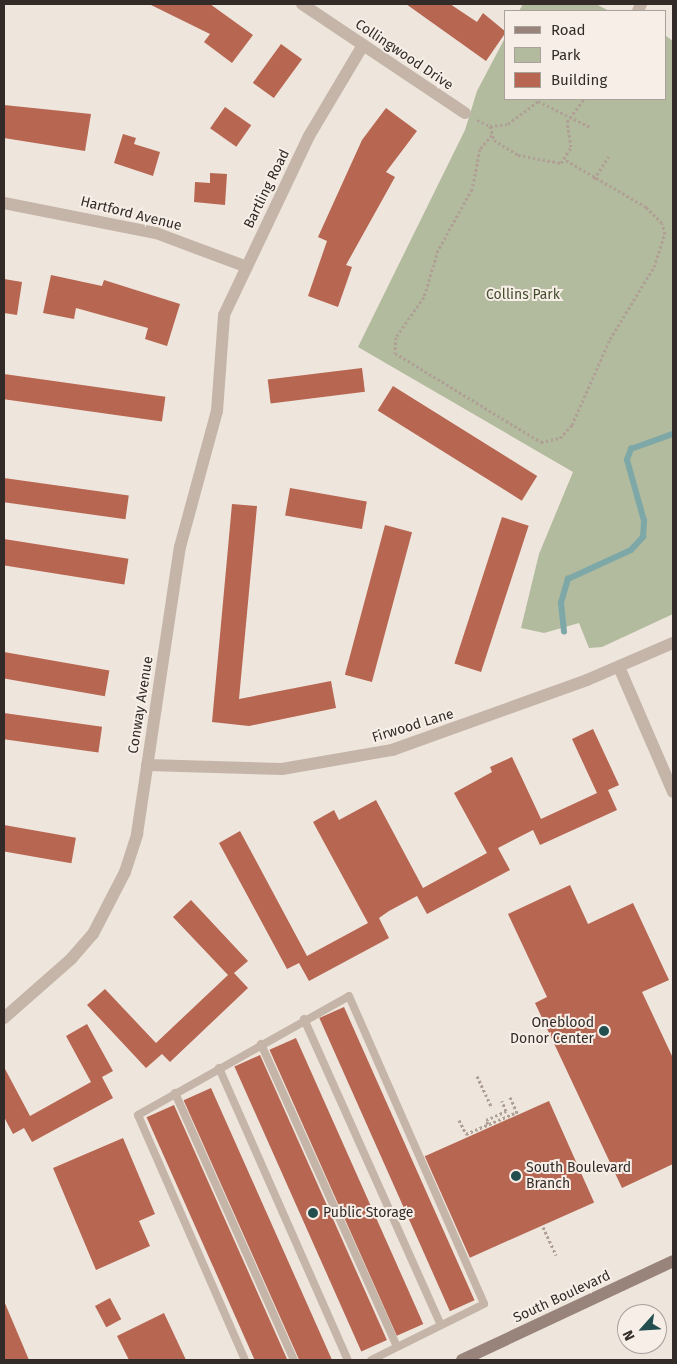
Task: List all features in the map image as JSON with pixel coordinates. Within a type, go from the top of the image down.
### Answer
[{"type":"main road","name":"South Boulevard","points":[[462,1360],[673,1261]]},
{"type":"street","name":"Collingwood Drive","points":[[302,4],[465,113]]},
{"type":"street","name":"Bartling Road","points":[[219,353],[224,315],[309,136],[363,45]]},
{"type":"street","name":"Hartford Avenue","points":[[4,203],[156,233],[247,267]]},
{"type":"street","name":"Conway Avenue","points":[[4,1018],[72,959],[109,909],[137,834],[182,538],[217,411],[219,353]]},
{"type":"street","name":"Firwood Lane","points":[[147,765],[227,771],[347,760],[419,742],[619,667],[673,643]]},
{"type":"street","points":[[619,667],[673,792]]},
{"type":"lane","points":[[246,1360],[138,1115],[304,1019],[349,996],[484,1304],[371,1360]]},
{"type":"lane","points":[[304,1019],[441,1325]]},
{"type":"lane","points":[[261,1044],[397,1347]]},
{"type":"lane","points":[[219,1068],[348,1360]]},
{"type":"lane","points":[[176,1093],[294,1360]]},
{"type":"path","points":[[566,160],[570,116],[583,100]]},
{"type":"path","points":[[465,113],[490,126],[508,124],[538,101],[590,127]]},
{"type":"path","points":[[490,126],[492,135],[518,155],[566,160],[594,179],[656,215],[665,234],[663,244],[610,339],[572,425],[560,438],[541,442],[395,353],[396,337],[424,297],[438,250],[472,189],[482,143],[492,135]]},
{"type":"path","points":[[594,179],[609,156]]},
{"type":"path","points":[[477,1076],[491,1106]]},
{"type":"path","points":[[459,1120],[466,1134],[517,1113],[510,1097]]},
{"type":"path","points":[[488,1124],[486,1120],[506,1111],[502,1101]]},
{"type":"path","points":[[543,1227],[556,1255]]},
{"type":"green space","points":[[523,4],[596,4],[607,10],[520,10]]},
{"type":"green space","name":"Collins Park","points":[[667,37],[673,41],[673,614],[602,647],[589,648],[579,623],[544,633],[521,628],[539,554],[573,472],[358,347],[465,130],[477,91],[504,40],[504,100],[667,100]]},
{"type":"building","points":[[149,4],[210,4],[253,35],[232,63],[204,42],[210,34]]},
{"type":"building","points":[[406,4],[450,4],[477,22],[483,13],[504,30],[504,35],[486,61]]},
{"type":"building","points":[[281,44],[302,59],[274,98],[253,83]]},
{"type":"building","points":[[4,105],[91,114],[85,151],[4,138]]},
{"type":"building","points":[[225,107],[251,125],[236,147],[210,128]]},
{"type":"building","points":[[386,108],[417,131],[386,172],[395,177],[346,265],[352,267],[338,307],[308,296],[327,241],[318,237],[362,140]]},
{"type":"building","points":[[123,134],[136,138],[134,144],[160,152],[153,176],[114,163]]},
{"type":"building","points":[[210,173],[227,174],[225,205],[194,202],[195,182],[210,183]]},
{"type":"building","points":[[51,275],[102,286],[104,280],[180,304],[167,346],[145,339],[148,328],[76,308],[74,319],[43,313]]},
{"type":"building","points":[[4,279],[22,282],[17,315],[4,313]]},
{"type":"building","points":[[362,368],[365,392],[271,403],[268,380]]},
{"type":"building","points":[[4,374],[165,397],[162,421],[4,399]]},
{"type":"building","points":[[393,386],[537,476],[522,501],[378,411]]},
{"type":"building","points":[[4,478],[129,496],[125,519],[4,502]]},
{"type":"building","points":[[290,488],[367,502],[362,529],[285,516]]},
{"type":"building","points":[[232,504],[257,506],[239,699],[331,681],[336,708],[249,726],[212,722]]},
{"type":"building","points":[[502,517],[529,526],[481,672],[454,663]]},
{"type":"building","points":[[385,525],[412,532],[372,682],[345,675]]},
{"type":"building","points":[[4,539],[128,559],[124,584],[4,565]]},
{"type":"building","points":[[4,652],[109,671],[105,696],[4,678]]},
{"type":"building","points":[[4,713],[102,727],[98,753],[4,739]]},
{"type":"building","points":[[593,729],[619,785],[608,790],[617,810],[540,845],[533,830],[498,848],[510,870],[427,914],[417,896],[389,911],[379,918],[389,938],[309,981],[299,963],[287,969],[219,843],[240,831],[307,956],[368,923],[313,822],[334,810],[339,820],[376,800],[423,888],[487,853],[454,793],[492,772],[490,767],[512,757],[541,819],[597,793],[572,739]]},
{"type":"building","points":[[4,825],[76,838],[71,863],[4,851]]},
{"type":"building","name":"Oneblood Donor Center","points":[[570,885],[588,924],[633,903],[669,980],[642,992],[673,1058],[673,1164],[622,1188],[535,1003],[547,997],[508,914]]},
{"type":"building","points":[[191,900],[248,961],[234,973],[248,988],[170,1062],[162,1054],[146,1068],[87,1005],[105,989],[156,1043],[228,975],[173,917]]},
{"type":"building","points":[[344,1007],[475,1300],[450,1311],[319,1018]]},
{"type":"building","points":[[87,1024],[113,1071],[102,1077],[113,1098],[32,1142],[24,1128],[13,1134],[4,1117],[4,1067],[30,1116],[91,1082],[66,1036]]},
{"type":"building","points":[[296,1038],[423,1324],[397,1336],[270,1050]]},
{"type":"building","points":[[260,1055],[387,1340],[361,1351],[234,1066]]},
{"type":"building","points":[[211,1088],[332,1360],[299,1360],[184,1100]]},
{"type":"building","name":"South Boulevard Branch","points":[[549,1101],[594,1202],[470,1258],[425,1156]]},
{"type":"building","points":[[174,1105],[287,1360],[255,1360],[147,1117]]},
{"type":"building","points":[[123,1138],[155,1214],[139,1221],[150,1246],[96,1270],[53,1168]]},
{"type":"building","points":[[110,1298],[121,1319],[106,1327],[95,1306]]},
{"type":"building","points":[[4,1301],[29,1360],[4,1360]]},
{"type":"building","points":[[164,1313],[186,1360],[129,1360],[117,1336]]},
{"type":"waterway","points":[[564,632],[561,603],[568,579],[631,550],[643,537],[644,521],[627,460],[631,449],[673,434]]},
{"type":"place","name":"Oneblood Donor Center","points":[[604,1031]]},
{"type":"place","name":"South Boulevard Branch","points":[[516,1176]]},
{"type":"place","name":"Public Storage","points":[[313,1213]]}]
